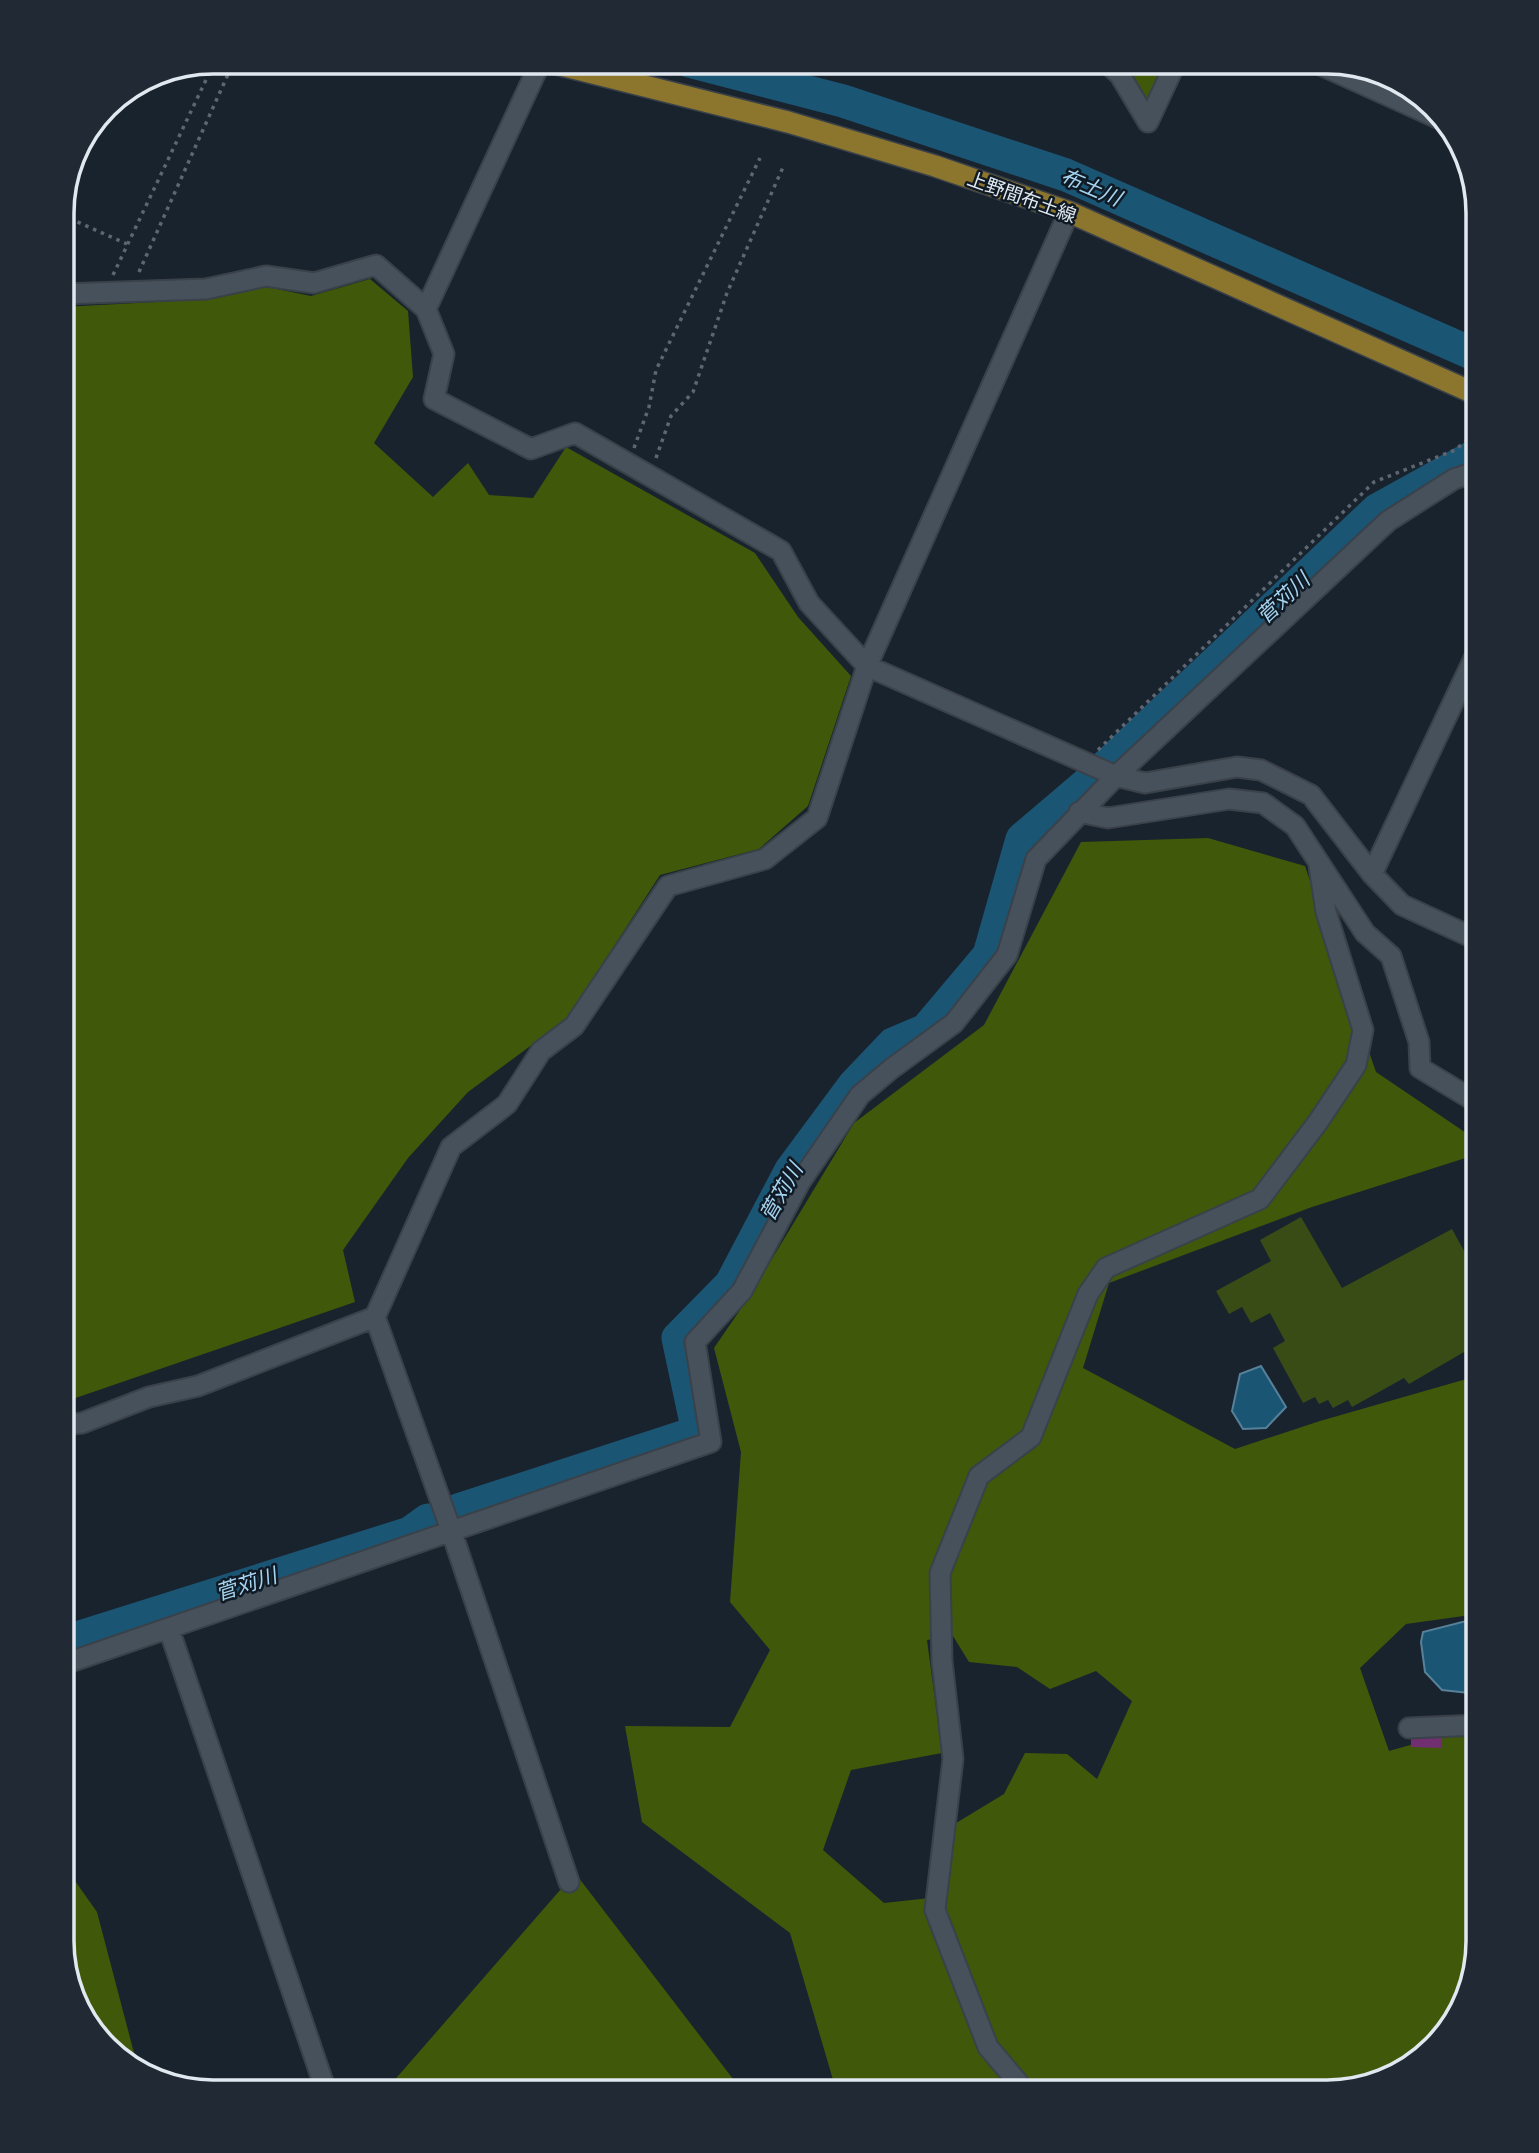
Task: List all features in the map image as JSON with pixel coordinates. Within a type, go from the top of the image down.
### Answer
[{"type":"main road","name":"上野間布土線","points":[[595,74],[788,122],[935,166],[1069,212],[1466,390]]},
{"type":"street","points":[[426,309],[537,74]]},
{"type":"street","points":[[1119,74],[1149,122],[1170,74]]},
{"type":"street","points":[[1342,75],[1423,112]]},
{"type":"street","points":[[569,1882],[451,1530],[375,1317],[451,1147],[507,1104],[541,1051],[574,1026],[668,887],[765,859],[817,818],[867,666],[1069,212]]},
{"type":"street","points":[[74,293],[206,289],[266,276],[314,283],[376,265],[426,309],[444,354],[434,399],[531,449],[575,433],[781,551],[809,603],[867,666],[1116,776],[1144,783],[1237,767],[1261,771],[1311,795],[1373,874],[1402,905],[1466,934]]},
{"type":"street","points":[[74,1661],[711,1442],[695,1342],[742,1291],[800,1182],[860,1096],[891,1069],[954,1023],[1007,955],[1036,859],[1116,776],[1388,520],[1454,479],[1466,475]]},
{"type":"street","points":[[1373,874],[1466,676]]},
{"type":"street","points":[[1079,812],[1108,818],[1229,799],[1263,803],[1295,826],[1365,933],[1391,956],[1419,1042],[1420,1068],[1466,1096]]},
{"type":"street","points":[[1016,2080],[988,2047],[935,1910],[953,1759],[942,1661],[940,1573],[979,1476],[1031,1437],[1088,1294],[1106,1268],[1260,1199],[1318,1122],[1356,1065],[1363,1030],[1326,912],[1320,865]]},
{"type":"street","points":[[74,1424],[149,1397],[198,1386],[375,1317]]},
{"type":"street","points":[[169,1629],[322,2079]]},
{"type":"street","points":[[1409,1728],[1466,1726]]},
{"type":"path","points":[[110,291],[113,274],[209,74]]},
{"type":"path","points":[[131,290],[228,74]]},
{"type":"path","points":[[628,463],[649,408],[656,370],[760,158]]},
{"type":"path","points":[[649,477],[671,416],[693,392],[727,293],[784,165]]},
{"type":"path","points":[[74,220],[127,244]]},
{"type":"path","points":[[1085,762],[1374,482],[1455,450],[1466,441]]},
{"type":"green space","points":[[1125,74],[1164,74],[1150,105]]},
{"type":"green space","points":[[370,279],[408,311],[413,377],[374,443],[433,497],[468,463],[489,495],[533,498],[566,447],[755,553],[798,617],[851,676],[808,806],[759,849],[660,875],[567,1019],[468,1092],[408,1158],[343,1250],[355,1302],[74,1399],[74,306],[212,299],[267,287],[311,296]]},
{"type":"green space","points":[[1208,838],[1305,866],[1376,1072],[1466,1133],[1466,1158],[1312,1207],[1109,1283],[1083,1368],[1235,1449],[1320,1421],[1466,1379],[1466,1616],[1406,1624],[1360,1668],[1389,1751],[1466,1729],[1464,1958],[1455,1994],[1437,2025],[1411,2051],[1380,2069],[1362,2075],[1326,2080],[833,2080],[790,1933],[642,1822],[625,1726],[730,1727],[770,1650],[730,1602],[741,1452],[714,1348],[749,1297],[854,1123],[984,1025],[1081,842]],"holes":[[[953,1636],[969,1662],[1017,1667],[1050,1689],[1096,1671],[1132,1701],[1097,1779],[1067,1754],[1025,1753],[1004,1794],[938,1834],[930,1898],[884,1903],[823,1850],[851,1770],[942,1753],[927,1640]]]},
{"type":"green space","points":[[1301,1217],[1342,1288],[1452,1229],[1466,1254],[1466,1356],[1464,1352],[1409,1384],[1404,1378],[1352,1407],[1348,1400],[1333,1408],[1328,1400],[1319,1404],[1315,1397],[1303,1403],[1273,1348],[1285,1341],[1270,1313],[1251,1323],[1242,1307],[1229,1314],[1216,1291],[1271,1261],[1260,1240]]},
{"type":"green space","points":[[575,1873],[733,2079],[395,2079]]},
{"type":"green space","points":[[74,1879],[97,1912],[135,2055],[102,2025],[84,1994],[75,1958]]},
{"type":"water","points":[[1261,1366],[1286,1407],[1266,1428],[1243,1429],[1232,1411],[1240,1374]]},
{"type":"water","points":[[1466,1621],[1466,1693],[1442,1690],[1425,1672],[1421,1642],[1423,1632]]},
{"type":"building","points":[[1411,1737],[1441,1737],[1441,1748],[1411,1747]]},
{"type":"waterway","name":"布土川","points":[[739,74],[843,101],[1066,175],[1466,351]]},
{"type":"waterway","name":"菅苅川","points":[[1106,766],[1377,510],[1466,461]]},
{"type":"waterway","name":"菅苅川","points":[[458,1510],[698,1432],[678,1338],[731,1284],[791,1170],[854,1085],[893,1044],[926,1030],[989,955],[1022,839],[1089,782]]},
{"type":"waterway","name":"菅苅川","points":[[74,1639],[410,1533],[428,1520]]}]
